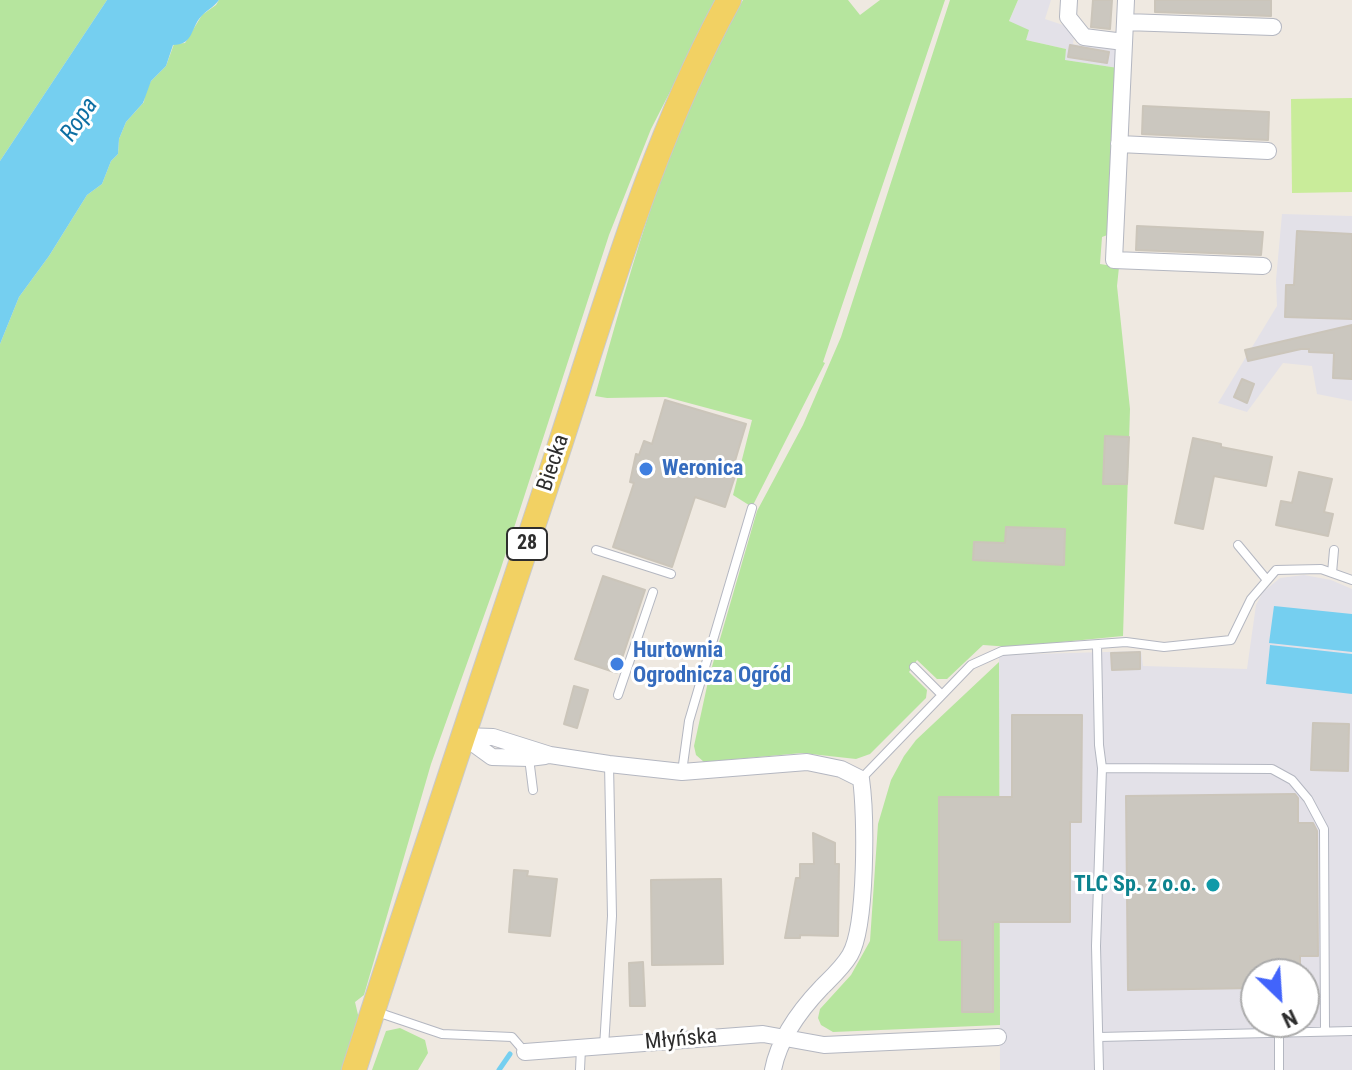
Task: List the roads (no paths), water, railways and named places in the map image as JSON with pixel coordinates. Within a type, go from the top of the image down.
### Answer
[{"type":"main road","name":"Biecka","points":[[354,1070],[640,197],[697,57],[729,0]]},
{"type":"street","points":[[1069,0],[1068,17],[1084,37],[1124,42]]},
{"type":"street","points":[[1126,0],[1114,260],[1263,266]]},
{"type":"street","points":[[1125,22],[1273,27]]},
{"type":"street","points":[[1119,144],[1268,151]]},
{"type":"street","points":[[462,736],[492,757],[550,755]]},
{"type":"street","points":[[462,736],[493,737],[550,755],[682,772],[807,762],[841,769],[861,779],[865,807],[864,844],[859,926],[855,943],[850,956],[811,998],[785,1036],[773,1070]]},
{"type":"street","name":"Młyńska","points":[[525,1052],[763,1034],[824,1045],[998,1037]]},
{"type":"lane","points":[[682,772],[689,721],[752,508]]},
{"type":"lane","points":[[1238,545],[1267,580]]},
{"type":"lane","points":[[596,550],[671,574]]},
{"type":"lane","points":[[1332,573],[1334,550]]},
{"type":"lane","points":[[861,779],[971,665],[1002,651],[1126,642],[1164,647],[1231,640],[1251,599],[1276,570],[1321,569],[1352,580]]},
{"type":"lane","points":[[618,695],[653,592]]},
{"type":"lane","points":[[1097,646],[1102,768],[1096,946],[1099,1070]]},
{"type":"lane","points":[[914,667],[942,695]]},
{"type":"lane","points":[[529,758],[533,790]]},
{"type":"lane","points":[[604,1047],[612,916],[609,764]]},
{"type":"lane","points":[[1102,768],[1272,769],[1292,780],[1300,789],[1324,829],[1325,1031]]},
{"type":"lane","name":"Młyńska","points":[[373,1011],[442,1034],[512,1037],[525,1052]]},
{"type":"lane","points":[[1320,1031],[1352,1031]]},
{"type":"lane","points":[[1099,1037],[1240,1035]]},
{"type":"lane","points":[[1279,1038],[1279,1070]]},
{"type":"lane","points":[[580,1070],[581,1048]]},
{"type":"water","name":"Ropa","points":[[107,0],[219,0],[199,19],[187,40],[173,45],[166,66],[151,81],[143,103],[126,122],[119,139],[118,154],[111,161],[102,184],[87,195],[19,297],[0,344],[0,161]]},
{"type":"water","points":[[1274,606],[1352,614],[1352,652],[1269,643]]},
{"type":"water","points":[[1270,645],[1352,654],[1352,694],[1266,684]]},
{"type":"waterway","points":[[499,1070],[510,1054]]},
{"type":"place","name":"Weronica","points":[[646,469]]},
{"type":"place","name":"Hurtownia Ogrodnicza Ogród","points":[[617,664]]},
{"type":"place","name":"TLC Sp. z o.o.","points":[[1213,885]]}]
